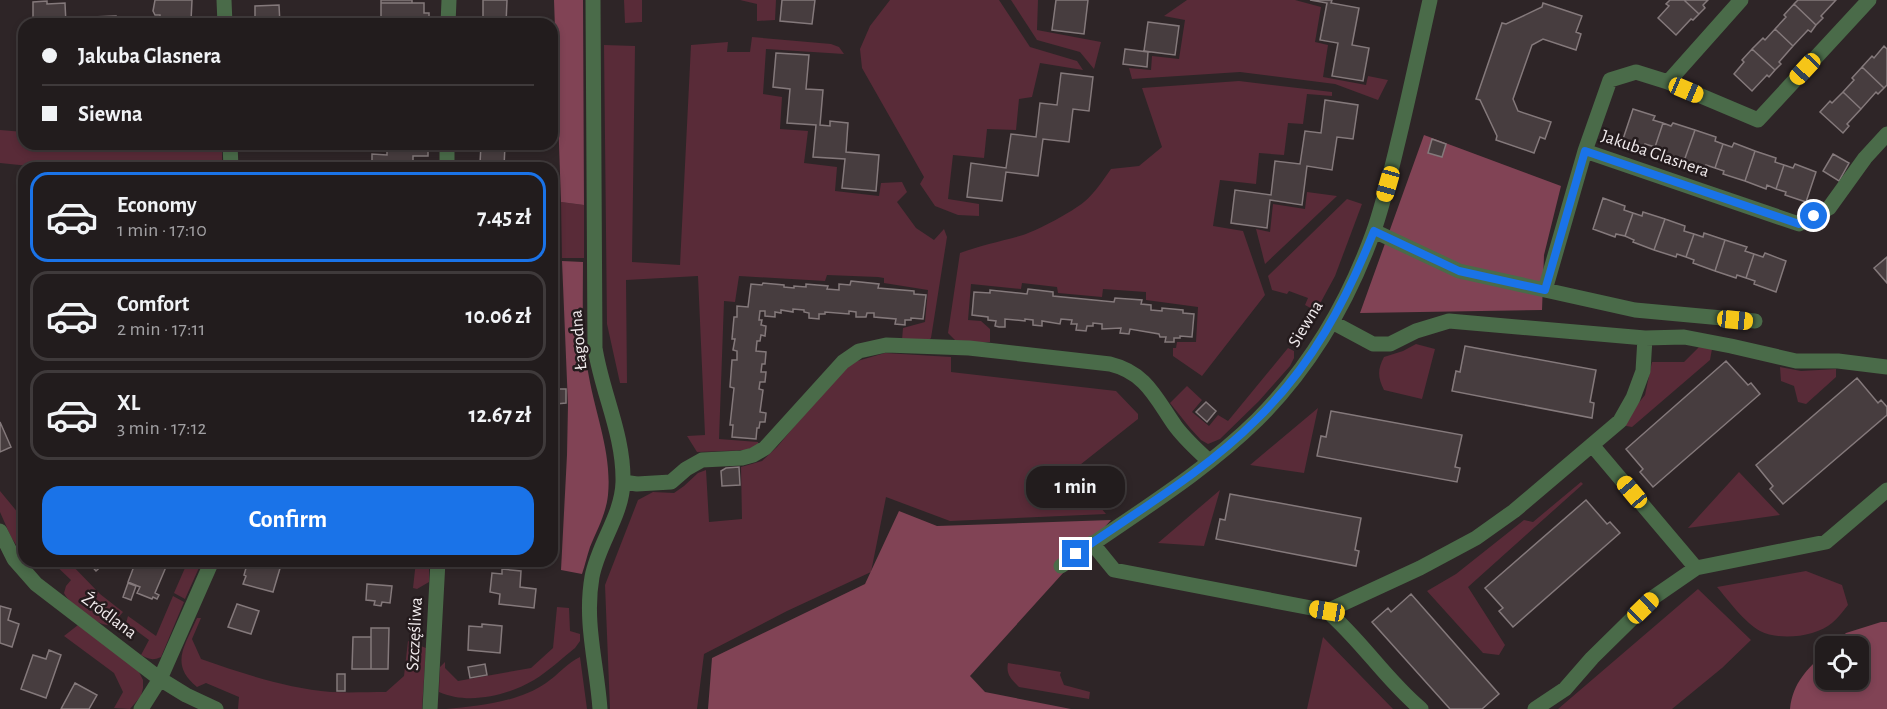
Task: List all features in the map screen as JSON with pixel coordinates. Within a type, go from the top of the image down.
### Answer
[{"type":"street","points":[[224,0],[225,18]]},
{"type":"street","points":[[448,18],[449,0]]},
{"type":"street","name":"Łagodna","points":[[593,0],[595,348],[618,436],[623,482],[617,513],[597,559],[589,596],[589,617],[600,709]]},
{"type":"street","name":"Siewna","points":[[1061,566],[1209,461],[1257,420],[1300,371],[1332,322],[1359,269],[1374,231],[1388,184],[1430,0]]},
{"type":"street","points":[[1668,82],[1741,0]]},
{"type":"street","points":[[1585,151],[1610,80],[1636,72],[1668,82],[1758,120],[1869,0]]},
{"type":"street","name":"Jakuba Glasnera","points":[[1545,290],[1585,151],[1799,224],[1829,208],[1865,158],[1887,134]]},
{"type":"street","points":[[1374,231],[1459,271],[1635,310],[1755,321]]},
{"type":"street","points":[[1332,322],[1373,344],[1390,344],[1416,331],[1449,321],[1645,338],[1684,337],[1796,361],[1838,361],[1887,367]]},
{"type":"street","points":[[1327,611],[1420,568],[1476,538],[1507,516],[1620,421],[1634,398],[1643,371],[1645,338]]},
{"type":"street","points":[[623,482],[638,484],[671,482],[686,469],[702,460],[742,458],[753,455],[765,448],[843,362],[860,351],[886,345],[969,348],[1123,367],[1133,372],[1146,384],[1178,430],[1209,461]]},
{"type":"street","points":[[1592,445],[1696,568]]},
{"type":"street","points":[[1535,709],[1564,689],[1654,597],[1696,568],[1826,542],[1887,490]]},
{"type":"street","name":"Źródlana","points":[[0,531],[18,564]]},
{"type":"street","points":[[1092,543],[1114,570],[1327,611],[1366,650],[1401,692],[1421,709]]},
{"type":"street","name":"Źródlana","points":[[21,567],[36,584],[160,679],[186,695],[216,709]]},
{"type":"street","points":[[141,709],[160,679],[210,567]]},
{"type":"street","name":"Szczęśliwa","points":[[430,709],[438,567]]},
{"type":"shaded area","points":[[554,0],[583,0],[584,205],[561,202],[558,18],[555,18]]},
{"type":"shaded area","points":[[624,0],[642,0],[642,22],[625,23]]},
{"type":"shaded area","points":[[740,0],[776,0],[775,20],[757,21],[757,4]]},
{"type":"shaded area","points":[[890,0],[999,0],[1030,47],[1077,61],[1083,70],[1040,63],[1032,97],[1019,99],[1016,130],[987,129],[984,158],[953,155],[948,199],[979,204],[979,216],[958,215],[935,206],[920,184],[924,177],[862,68],[860,49],[870,26]]},
{"type":"shaded area","points":[[1011,0],[1038,0],[1037,30],[1101,42],[1094,69],[1080,52],[1037,40]]},
{"type":"shaded area","points":[[1187,0],[1295,0],[1321,7],[1315,42],[1328,45],[1323,77],[1366,85],[1368,76],[1388,80],[1378,100],[1335,84],[1240,72],[1132,79],[1129,68],[1151,70],[1152,56],[1179,59],[1185,20],[1164,16]]},
{"type":"shaded area","points":[[752,37],[831,44],[839,47],[844,54],[766,49],[763,94],[782,97],[780,129],[808,131],[804,163],[837,167],[835,191],[879,196],[881,183],[902,182],[907,192],[897,202],[916,228],[934,240],[944,229],[947,237],[931,338],[927,342],[902,340],[903,328],[925,322],[928,290],[884,283],[884,278],[878,277],[827,275],[825,281],[739,276],[735,302],[724,301],[719,439],[758,442],[758,445],[748,450],[697,452],[687,436],[705,435],[698,276],[626,280],[627,383],[620,383],[607,324],[604,45],[635,46],[632,262],[680,265],[691,45],[728,42],[727,52],[750,52]]},
{"type":"shaded area","points":[[1239,81],[1332,92],[1332,96],[1307,94],[1303,124],[1288,123],[1284,155],[1259,153],[1256,184],[1220,180],[1213,226],[1243,231],[1265,295],[1202,376],[1173,356],[1173,348],[1176,348],[1177,342],[1196,342],[1198,307],[1146,300],[1146,292],[1103,289],[1102,297],[1058,293],[1057,287],[1022,283],[1021,289],[971,284],[968,320],[981,321],[990,329],[990,342],[957,342],[948,333],[960,253],[1023,235],[1055,220],[1088,198],[1111,169],[1139,166],[1162,147],[1142,88]]},
{"type":"shaded area","points":[[0,130],[18,132],[18,150],[195,150],[213,152],[213,150],[222,150],[221,162],[18,162],[18,165],[0,163]]},
{"type":"shaded area","points":[[1424,135],[1561,186],[1544,255],[1542,310],[1360,313]]},
{"type":"shaded area","points":[[1307,192],[1337,196],[1265,264],[1256,229],[1270,232],[1273,204],[1305,209]]},
{"type":"shaded area","points":[[1347,199],[1362,204],[1335,276],[1316,311],[1305,305],[1308,298],[1289,291],[1287,294],[1272,290],[1268,276]]},
{"type":"shaded area","points":[[561,202],[584,205],[584,258],[562,258]]},
{"type":"shaded area","points":[[562,261],[583,262],[586,362],[603,435],[609,480],[607,502],[582,574],[561,570],[568,405]]},
{"type":"shaded area","points":[[1416,344],[1435,349],[1422,399],[1384,390],[1379,374],[1384,357]]},
{"type":"shaded area","points":[[1699,347],[1712,349],[1710,360],[1632,427],[1621,425],[1645,395],[1652,362],[1684,362]]},
{"type":"shaded area","points":[[1288,348],[1294,351],[1294,358],[1290,366],[1259,401],[1220,439],[1208,444],[1201,440],[1170,403],[1187,386],[1202,400],[1192,412],[1209,426],[1218,415],[1228,421]]},
{"type":"shaded area","points":[[885,353],[951,357],[951,372],[1116,391],[1138,414],[1138,419],[1071,472],[1106,514],[950,521],[886,497],[871,572],[787,611],[704,654],[697,709],[610,709],[605,585],[638,500],[653,492],[674,493],[698,473],[706,470],[709,522],[742,519],[741,467],[762,461],[777,447],[834,379],[854,362]]},
{"type":"shaded area","points":[[1780,367],[1801,371],[1836,369],[1836,377],[1806,404],[1798,402],[1794,386],[1781,381]]},
{"type":"shaded area","points":[[1318,408],[1304,473],[1250,465]]},
{"type":"shaded area","points":[[1739,472],[1780,515],[1688,528]]},
{"type":"shaded area","points":[[1581,482],[1583,484],[1468,587],[1505,645],[1499,655],[1483,653],[1427,591],[1456,574],[1524,520],[1533,522]]},
{"type":"shaded area","points":[[1220,490],[1204,546],[1158,543]]},
{"type":"shaded area","points":[[0,491],[18,513],[18,548],[11,537],[0,512]]},
{"type":"shaded area","points":[[899,511],[937,526],[1111,520],[970,676],[985,692],[1071,709],[708,709],[712,658],[865,584]]},
{"type":"shaded area","points":[[57,567],[74,567],[100,594],[123,612],[112,625],[99,623],[85,615],[72,604],[64,593],[71,580]]},
{"type":"shaded area","points":[[185,567],[199,567],[185,599],[174,593]]},
{"type":"shaded area","points":[[415,567],[429,567],[429,582],[417,589],[413,588]]},
{"type":"shaded area","points":[[1806,571],[1842,585],[1848,605],[1825,628],[1797,636],[1777,636],[1760,631],[1743,617],[1717,587]]},
{"type":"shaded area","points":[[1698,589],[1751,640],[1722,668],[1672,709],[1558,709]]},
{"type":"shaded area","points":[[173,596],[184,602],[161,657],[146,658],[141,655],[149,640],[126,623],[128,616],[156,636]]},
{"type":"shaded area","points":[[557,607],[569,608],[570,631],[580,634],[580,641],[545,673],[523,686],[487,697],[462,698],[439,692],[440,667],[445,662],[445,668],[458,681],[531,668],[553,648]]},
{"type":"shaded area","points":[[197,618],[201,618],[192,639],[201,659],[265,680],[314,690],[386,692],[404,676],[408,641],[426,648],[422,709],[238,709],[239,697],[206,683],[197,687],[188,679],[182,662],[182,654]]},
{"type":"shaded area","points":[[1887,622],[1887,709],[1790,709],[1794,691],[1815,663],[1815,690],[1869,690],[1869,636],[1843,636],[1846,633]]},
{"type":"shaded area","points":[[78,625],[137,668],[143,680],[143,688],[141,696],[130,709],[114,708],[123,692],[114,673],[64,636]]},
{"type":"shaded area","points":[[1323,637],[1393,709],[1307,709]]},
{"type":"shaded area","points":[[580,657],[587,709],[446,709],[485,704],[524,695],[546,683]]},
{"type":"shaded area","points":[[1008,663],[1061,672],[1064,685],[1090,692],[1089,699],[1019,687],[1009,676]]},
{"type":"building","points":[[155,0],[192,0],[191,18],[160,18],[160,15],[155,15],[153,11]]},
{"type":"building","points":[[381,0],[412,0],[412,3],[381,3]]},
{"type":"building","points":[[483,0],[507,0],[506,18],[483,18]]},
{"type":"building","points":[[782,0],[815,0],[812,24],[780,21]]},
{"type":"building","points":[[1056,0],[1088,0],[1084,34],[1052,30]]},
{"type":"building","points":[[1310,0],[1332,0],[1331,3],[1359,8],[1352,45],[1369,48],[1363,81],[1332,76],[1338,43],[1320,40],[1327,3]]},
{"type":"building","points":[[1670,0],[1684,0],[1699,14],[1676,35],[1658,18],[1669,6],[1666,4]]},
{"type":"building","points":[[1684,0],[1708,0],[1703,5],[1705,8],[1699,14]]},
{"type":"building","points":[[1798,0],[1836,0],[1816,25],[1794,4]]},
{"type":"building","points":[[33,2],[65,3],[66,18],[33,18]]},
{"type":"building","points":[[381,3],[424,3],[424,13],[429,13],[429,18],[381,18]]},
{"type":"building","points":[[1543,3],[1582,16],[1576,32],[1581,34],[1576,50],[1543,39],[1532,45],[1513,99],[1518,111],[1551,122],[1545,139],[1540,137],[1534,153],[1496,140],[1497,136],[1480,100],[1476,99],[1502,23],[1506,24],[1542,7]]},
{"type":"building","points":[[1794,4],[1816,25],[1793,46],[1775,29]]},
{"type":"building","points":[[279,5],[280,18],[255,18],[255,6]]},
{"type":"building","points":[[116,16],[116,18],[92,18]]},
{"type":"building","points":[[1148,22],[1179,26],[1175,55],[1144,51]]},
{"type":"building","points":[[1775,29],[1793,46],[1775,70],[1752,49]]},
{"type":"building","points":[[1884,46],[1887,49],[1887,85],[1884,88],[1862,67]]},
{"type":"building","points":[[1125,49],[1148,52],[1147,67],[1123,64]]},
{"type":"building","points":[[1752,49],[1775,70],[1752,91],[1734,74]]},
{"type":"building","points":[[776,53],[809,55],[806,89],[823,90],[820,125],[830,126],[830,121],[848,123],[846,152],[879,155],[876,191],[842,188],[845,159],[813,157],[816,125],[787,123],[790,89],[773,87]]},
{"type":"building","points":[[1862,67],[1884,88],[1878,94],[1876,92],[1861,109],[1843,92]]},
{"type":"building","points":[[1061,73],[1093,77],[1089,111],[1073,109],[1069,142],[1043,139],[1038,176],[1006,172],[1002,201],[967,197],[971,163],[1006,168],[1011,134],[1036,137],[1040,103],[1057,105]]},
{"type":"building","points":[[1843,92],[1861,109],[1847,124],[1849,126],[1843,133],[1820,112]]},
{"type":"building","points":[[1325,100],[1358,105],[1353,139],[1337,137],[1332,170],[1307,166],[1302,205],[1270,200],[1267,228],[1231,223],[1235,190],[1271,195],[1275,161],[1300,164],[1305,131],[1321,133]]},
{"type":"building","points":[[1633,109],[1655,116],[1653,120],[1663,123],[1655,147],[1645,144],[1644,147],[1623,139]]},
{"type":"building","points":[[1663,123],[1671,126],[1673,123],[1695,130],[1684,161],[1662,153],[1663,150],[1655,147]]},
{"type":"building","points":[[1695,130],[1716,137],[1715,141],[1723,144],[1715,168],[1706,165],[1705,168],[1684,161]]},
{"type":"building","points":[[1432,139],[1446,144],[1442,157],[1428,153]]},
{"type":"building","points":[[1734,143],[1755,151],[1745,181],[1723,174],[1724,171],[1715,168],[1723,144],[1732,147]]},
{"type":"building","points":[[387,150],[428,150],[428,156],[413,156],[413,162],[372,162],[372,154],[387,155]]},
{"type":"building","points":[[481,150],[505,150],[504,162],[480,162]]},
{"type":"building","points":[[1755,151],[1776,158],[1775,162],[1784,165],[1776,189],[1767,185],[1766,189],[1745,181]]},
{"type":"building","points":[[1833,154],[1849,163],[1839,181],[1823,171]]},
{"type":"building","points":[[1795,164],[1816,172],[1806,202],[1785,195],[1786,192],[1776,189],[1784,165],[1793,168]]},
{"type":"building","points":[[1603,198],[1625,206],[1624,210],[1633,213],[1625,236],[1616,234],[1615,237],[1593,229]]},
{"type":"building","points":[[1643,212],[1665,219],[1654,250],[1633,242],[1634,240],[1625,236],[1633,213],[1642,216]]},
{"type":"building","points":[[1665,219],[1685,226],[1684,231],[1694,234],[1686,257],[1677,254],[1676,257],[1654,250]]},
{"type":"building","points":[[1704,233],[1725,240],[1715,271],[1693,263],[1694,260],[1686,257],[1694,234],[1703,237]]},
{"type":"building","points":[[1725,240],[1747,247],[1745,251],[1754,254],[1746,278],[1737,275],[1736,278],[1715,271]]},
{"type":"building","points":[[1765,253],[1786,261],[1776,292],[1754,284],[1755,281],[1746,278],[1754,254],[1763,257]]},
{"type":"building","points":[[1887,257],[1887,283],[1874,268]]},
{"type":"building","points":[[851,281],[879,284],[878,288],[914,291],[914,294],[926,295],[923,319],[905,320],[905,325],[895,324],[896,319],[874,317],[874,313],[867,313],[866,317],[856,317],[856,312],[849,311],[849,314],[825,312],[825,314],[819,314],[819,319],[809,318],[809,313],[804,310],[793,309],[793,312],[781,310],[781,313],[775,312],[775,317],[765,316],[765,311],[760,311],[761,325],[766,326],[765,336],[761,335],[760,341],[757,341],[756,351],[766,352],[765,364],[762,364],[761,372],[766,372],[765,382],[760,382],[759,389],[763,390],[760,412],[766,413],[765,422],[760,422],[756,439],[732,437],[733,425],[730,425],[734,388],[730,387],[732,360],[737,360],[737,351],[733,350],[735,339],[732,339],[734,317],[737,317],[737,306],[748,307],[751,284],[762,285],[763,283],[794,288],[794,286],[806,287],[806,284],[828,286],[827,289],[839,290],[839,284],[850,285]]},
{"type":"building","points":[[1028,289],[1053,292],[1053,296],[1114,302],[1115,298],[1142,300],[1141,304],[1151,305],[1151,310],[1162,311],[1162,308],[1183,310],[1183,313],[1194,314],[1192,337],[1180,336],[1180,338],[1174,338],[1174,342],[1165,342],[1166,337],[1160,337],[1159,334],[1130,329],[1129,334],[1120,333],[1121,328],[1102,329],[1102,324],[1093,323],[1093,326],[1087,326],[1086,331],[1076,330],[1077,324],[1071,324],[1072,320],[1061,319],[1060,324],[1042,321],[1042,326],[1033,325],[1033,320],[1005,319],[1005,327],[999,327],[995,326],[996,321],[988,320],[988,317],[972,315],[974,292],[990,293],[990,290],[1027,294]]},
{"type":"building","points":[[1465,346],[1596,370],[1590,402],[1594,403],[1592,418],[1452,391],[1456,371],[1460,372]]},
{"type":"building","points":[[1726,361],[1748,385],[1751,383],[1760,394],[1653,487],[1640,472],[1643,469],[1626,449]]},
{"type":"building","points":[[1857,378],[1878,403],[1881,400],[1887,407],[1887,415],[1783,504],[1770,489],[1773,486],[1756,465]]},
{"type":"building","points":[[558,389],[566,389],[566,403],[558,404]]},
{"type":"building","points":[[1206,402],[1216,411],[1207,422],[1196,412]]},
{"type":"building","points":[[1331,411],[1462,435],[1455,467],[1460,468],[1457,482],[1317,456],[1321,436],[1326,437]]},
{"type":"building","points":[[0,422],[11,447],[0,452]]},
{"type":"building","points":[[739,467],[740,485],[722,486],[721,471],[726,468]]},
{"type":"building","points":[[1230,494],[1361,518],[1355,550],[1359,551],[1356,566],[1216,539],[1220,519],[1225,520]]},
{"type":"building","points":[[1586,500],[1607,524],[1610,522],[1620,533],[1513,627],[1499,611],[1503,608],[1485,588]]},
{"type":"building","points":[[134,567],[166,567],[155,593],[159,595],[157,599],[137,593],[140,587],[128,582]]},
{"type":"building","points":[[246,567],[280,567],[273,592],[243,584],[246,576],[244,575]]},
{"type":"building","points":[[502,569],[521,571],[520,587],[536,589],[534,608],[499,604],[500,594],[490,592],[492,573],[502,574]]},
{"type":"building","points":[[128,583],[136,586],[131,600],[123,597]]},
{"type":"building","points":[[367,584],[392,586],[390,603],[382,602],[381,606],[374,605],[375,601],[366,600]]},
{"type":"building","points":[[1411,594],[1499,694],[1482,709],[1450,709],[1372,622],[1388,608],[1391,612]]},
{"type":"building","points":[[237,604],[259,611],[251,634],[228,627]]},
{"type":"building","points":[[0,606],[11,609],[8,620],[19,624],[12,647],[0,643]]},
{"type":"building","points":[[482,624],[502,626],[500,653],[468,650],[469,626],[482,627]]},
{"type":"building","points":[[371,628],[389,628],[388,669],[371,669]]},
{"type":"building","points":[[353,637],[371,637],[371,669],[352,669]]},
{"type":"building","points":[[49,650],[61,655],[46,698],[21,689],[33,655],[46,659]]},
{"type":"building","points":[[485,664],[487,675],[470,678],[468,667]]},
{"type":"building","points":[[337,674],[345,674],[345,691],[337,691]]},
{"type":"building","points":[[75,683],[97,695],[89,709],[61,709]]},
{"type":"route","points":[[1076,554],[1181,483],[1257,420],[1300,371],[1332,322],[1359,269],[1374,231],[1459,271],[1545,290],[1585,151],[1799,224],[1814,216]]}]
